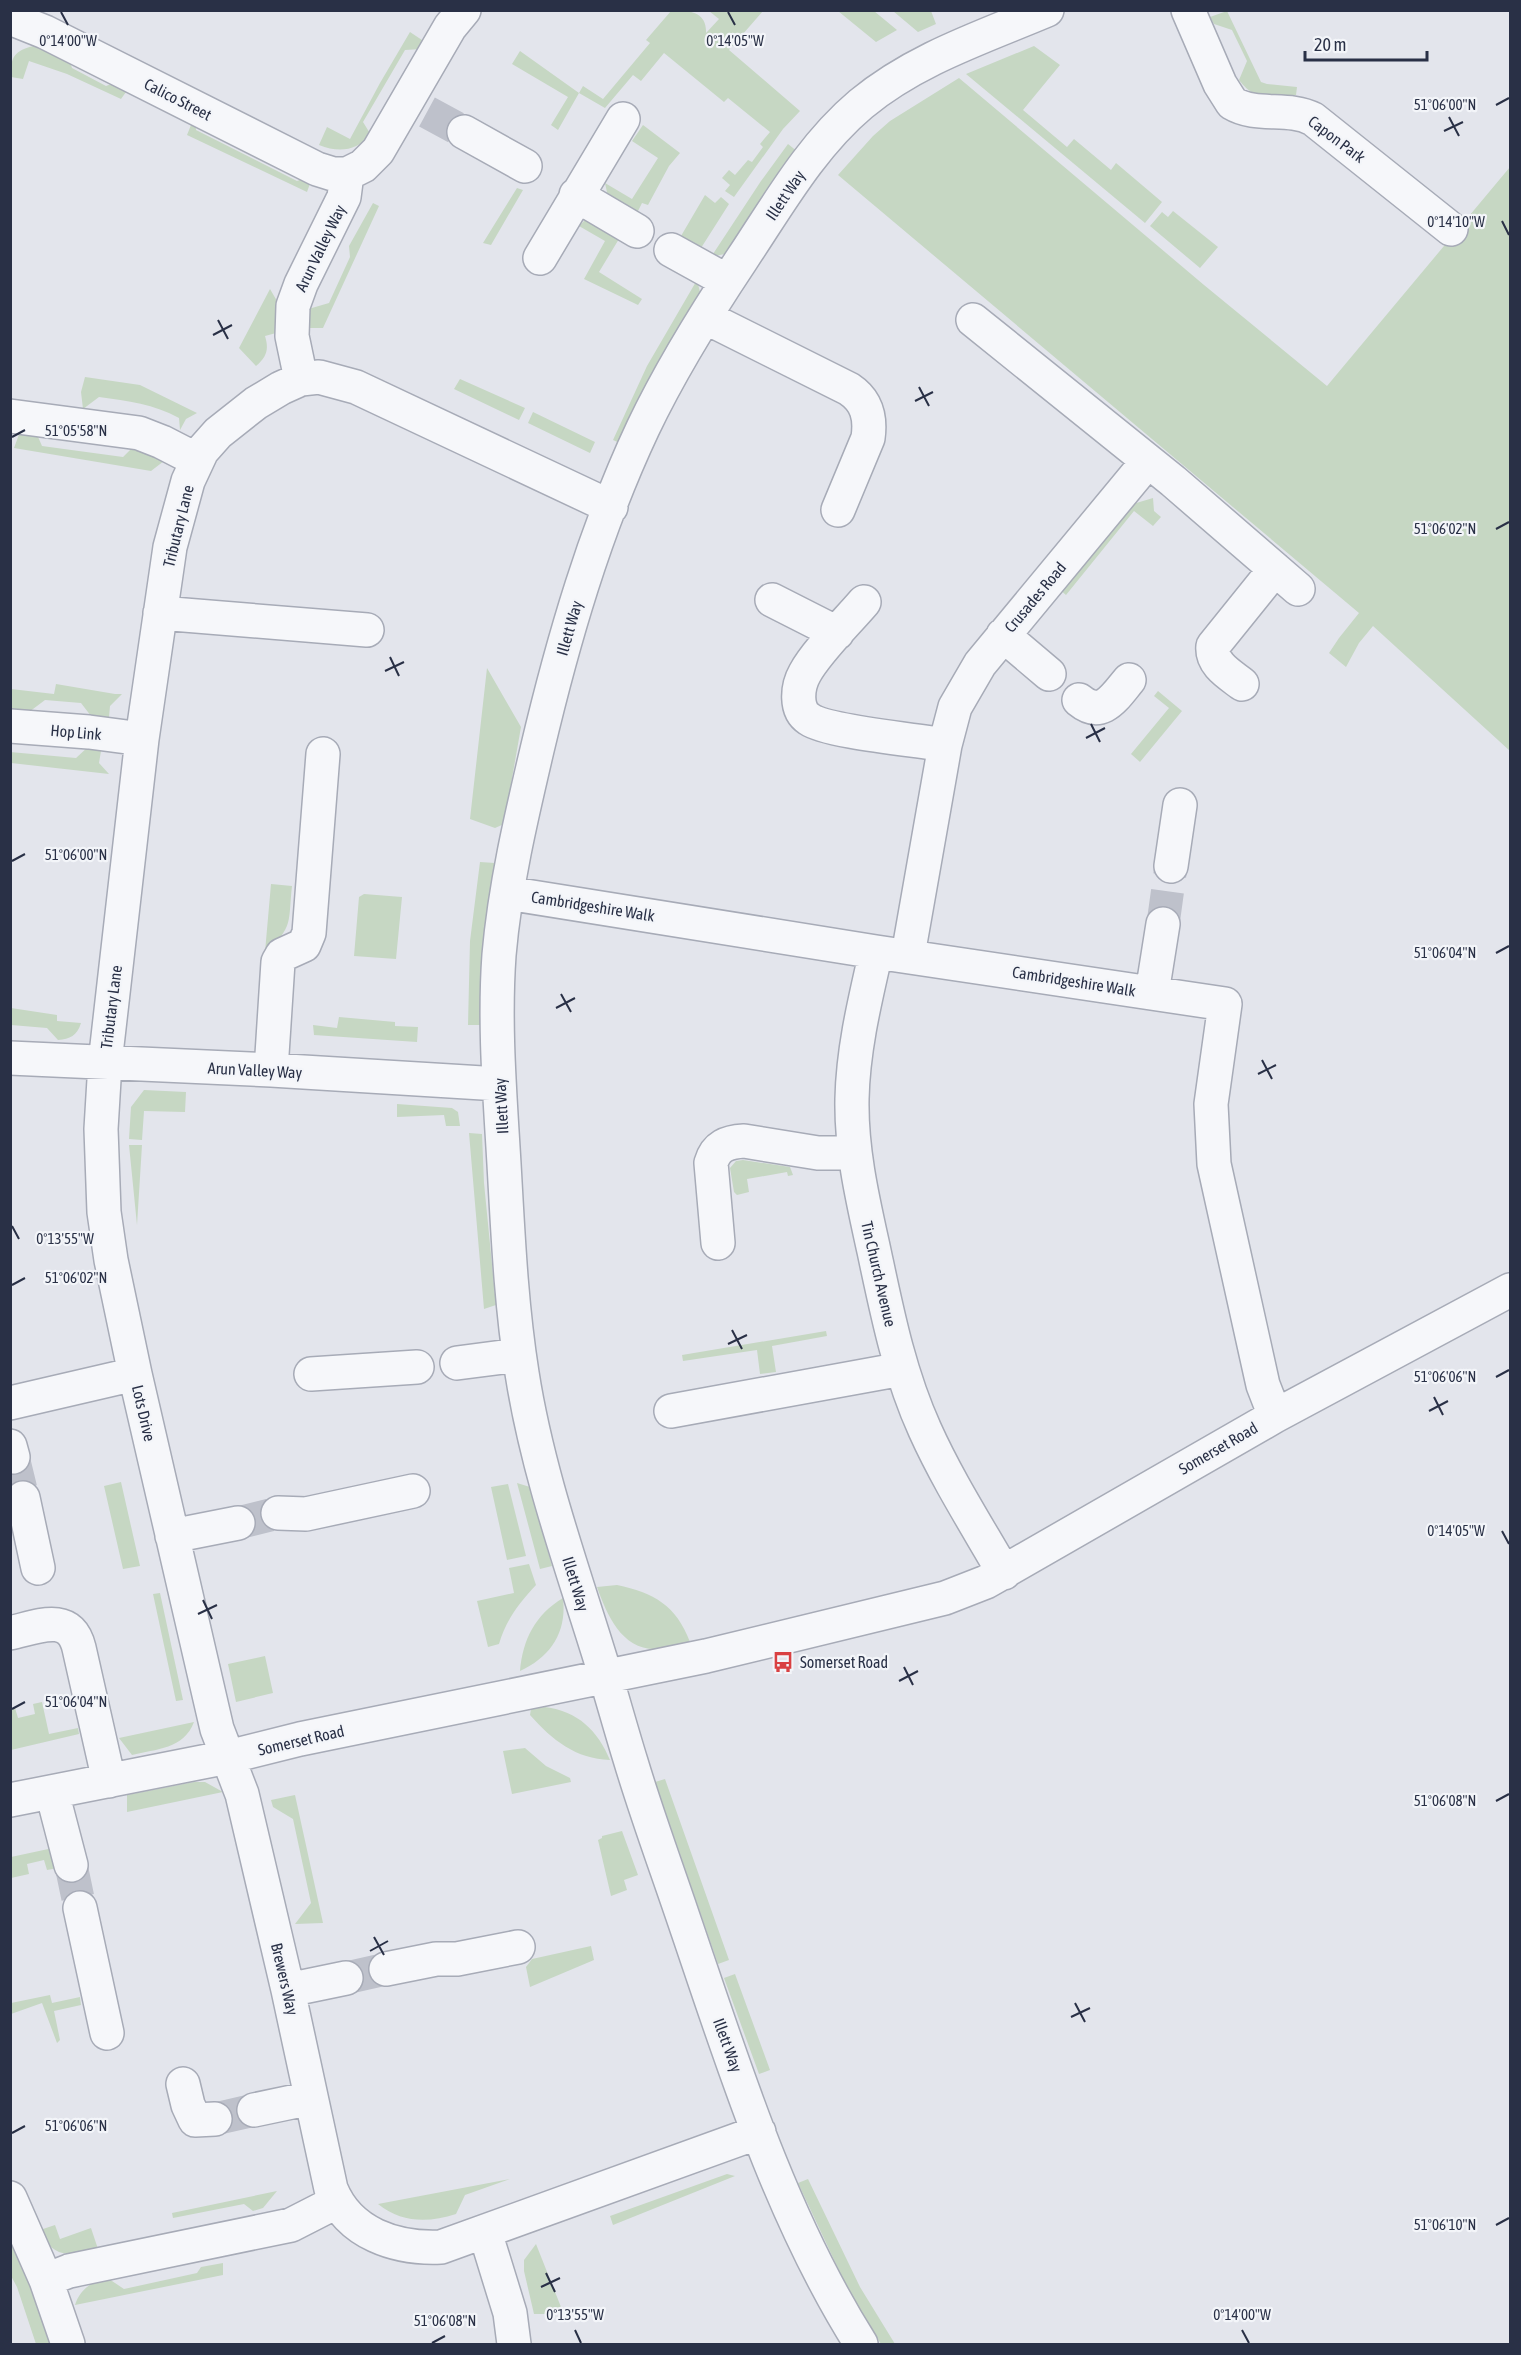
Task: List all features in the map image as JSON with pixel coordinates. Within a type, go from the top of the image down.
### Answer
[{"type":"street","points":[[347,174],[363,166],[417,106],[450,27],[464,10]]},
{"type":"street","name":"Illett Way","points":[[861,2344],[839,2311],[800,2232],[759,2132],[727,2045],[632,1766],[545,1477],[527,1402],[519,1355],[512,1286],[499,1084],[498,980],[507,893],[519,828],[556,672],[578,598],[611,507],[643,428],[677,362],[727,281],[811,158],[845,118],[874,94],[911,69],[999,20],[1047,10]]},
{"type":"street","name":"Capon Park","points":[[1188,10],[1220,84],[1233,103],[1253,110],[1301,114],[1313,120],[1451,229]]},
{"type":"street","name":"Calico Street","points":[[10,18],[45,32],[317,169],[333,174],[347,174]]},
{"type":"street","points":[[540,258],[622,119]]},
{"type":"street","points":[[464,132],[525,166]]},
{"type":"street","name":"Arun Valley Way","points":[[301,380],[292,336],[293,306],[305,275],[344,197],[347,174]]},
{"type":"street","points":[[576,195],[638,231]]},
{"type":"street","points":[[671,250],[727,281]]},
{"type":"street","points":[[705,317],[849,389],[865,404],[870,427],[868,438],[838,510]]},
{"type":"street","points":[[973,320],[1148,461],[1287,579],[1213,646],[1212,652],[1217,663],[1242,684]]},
{"type":"street","name":"Tributary Lane","points":[[105,1063],[142,739],[173,534],[188,482],[197,460],[209,442],[242,413],[281,388],[301,380],[319,377],[356,387],[611,507]]},
{"type":"street","points":[[10,416],[139,433],[197,460]]},
{"type":"street","name":"Crusades Road","points":[[892,953],[952,715],[962,694],[975,671],[1003,635],[1148,461]]},
{"type":"street","points":[[772,600],[837,633]]},
{"type":"street","points":[[864,602],[805,673],[798,696],[803,714],[810,720],[828,727],[945,744]]},
{"type":"street","points":[[160,613],[367,630]]},
{"type":"street","points":[[1003,635],[1049,674]]},
{"type":"street","points":[[1079,700],[1091,708],[1104,706],[1129,681]]},
{"type":"street","name":"Hop Link","points":[[10,726],[142,739]]},
{"type":"street","points":[[271,1070],[278,962],[282,955],[304,945],[309,933],[323,754]]},
{"type":"street","points":[[1172,866],[1180,805]]},
{"type":"street","name":"Cambridgeshire Walk","points":[[507,893],[1233,1005],[1211,1104],[1214,1164],[1263,1385],[1275,1416]]},
{"type":"street","points":[[1152,993],[1163,924]]},
{"type":"street","name":"Tin Church Avenue","points":[[892,953],[865,1001],[853,1078],[852,1120],[855,1153],[878,1272],[902,1369],[926,1432],[1004,1573]]},
{"type":"street","name":"Arun Valley Way","points":[[10,1058],[271,1070],[499,1084]]},
{"type":"street","name":"Lots Drive","points":[[105,1063],[101,1129],[104,1212],[111,1260],[215,1721],[228,1757]]},
{"type":"street","points":[[718,1243],[711,1163],[714,1154],[722,1146],[744,1141],[818,1153],[855,1153]]},
{"type":"street","name":"Somerset Road","points":[[10,1800],[228,1757],[300,1739],[706,1656],[945,1598],[1004,1573],[1275,1416],[1510,1290]]},
{"type":"street","points":[[457,1363],[519,1355]]},
{"type":"street","points":[[311,1374],[417,1367]]},
{"type":"street","points":[[671,1411],[902,1369]]},
{"type":"street","points":[[10,1403],[135,1374]]},
{"type":"street","points":[[278,1513],[306,1514],[413,1491]]},
{"type":"street","points":[[23,1498],[38,1568]]},
{"type":"street","points":[[172,1536],[238,1523]]},
{"type":"street","points":[[10,1634],[56,1624],[65,1626],[74,1635],[79,1648],[109,1781]]},
{"type":"street","name":"Brewers Way","points":[[228,1757],[242,1794],[331,2189],[336,2202],[354,2223],[390,2242],[407,2246],[441,2247],[759,2132]]},
{"type":"street","points":[[52,1792],[70,1865]]},
{"type":"street","points":[[80,1908],[107,2033]]},
{"type":"street","points":[[386,1969],[436,1959],[457,1959],[518,1947]]},
{"type":"street","points":[[288,1990],[346,1978]]},
{"type":"street","points":[[183,2084],[190,2114],[195,2120],[215,2119]]},
{"type":"street","points":[[254,2110],[311,2098]]},
{"type":"street","points":[[10,2198],[46,2280],[68,2344]]},
{"type":"street","points":[[46,2280],[69,2271],[291,2225],[336,2202]]},
{"type":"street","points":[[485,2232],[510,2313],[514,2344]]},
{"type":"green space","points":[[671,11],[690,12],[700,16],[706,33],[719,19],[709,11],[763,11],[729,50],[800,111],[783,129],[734,197],[725,191],[730,185],[722,178],[729,170],[735,175],[748,160],[752,162],[763,147],[760,144],[770,132],[728,98],[724,102],[664,53],[641,81],[633,75],[605,108],[579,93],[583,86],[603,99],[650,43],[646,40]]},
{"type":"green space","points":[[838,11],[874,11],[897,30],[876,42]]},
{"type":"green space","points":[[893,11],[931,11],[936,24],[918,32]]},
{"type":"green space","points":[[1227,11],[1261,82],[1297,87],[1296,95],[1258,95],[1239,80],[1247,61],[1232,30],[1214,24],[1210,17]]},
{"type":"green space","points":[[410,32],[425,42],[421,49],[405,50],[363,122],[371,135],[347,149],[333,149],[319,145],[327,127],[350,139]]},
{"type":"green space","points":[[37,45],[67,53],[72,68],[106,86],[122,80],[131,85],[121,99],[67,74],[29,61],[23,79],[11,77],[12,63],[16,55],[24,49]]},
{"type":"green space","points":[[1034,46],[1060,65],[1023,110],[1067,147],[1074,139],[1111,170],[1116,163],[1162,202],[1145,223],[966,74]]},
{"type":"green space","points":[[520,51],[579,93],[558,130],[551,125],[568,97],[512,64]]},
{"type":"green space","points":[[959,78],[1327,386],[1510,167],[1510,751],[1373,626],[1359,643],[1346,667],[1329,653],[1359,613],[838,175],[873,136],[890,121]]},
{"type":"green space","points":[[195,115],[196,130],[297,181],[313,175],[307,192],[187,135]]},
{"type":"green space","points":[[643,125],[680,153],[669,166],[648,205],[642,203],[636,215],[608,197],[605,183],[632,199],[658,158],[632,141]]},
{"type":"green space","points":[[788,144],[798,152],[729,253],[711,257],[761,181]]},
{"type":"green space","points":[[517,188],[523,190],[491,245],[483,243]]},
{"type":"green space","points":[[705,195],[715,203],[721,197],[729,204],[701,248],[681,236]]},
{"type":"green space","points":[[373,203],[379,206],[323,328],[305,328],[305,310],[329,303],[350,257],[349,246]]},
{"type":"green space","points":[[1173,211],[1218,247],[1200,268],[1150,226],[1162,212],[1168,217]]},
{"type":"green space","points":[[590,220],[622,234],[599,272],[642,299],[638,305],[584,279],[605,241],[579,226],[584,221]]},
{"type":"green space","points":[[697,280],[701,296],[624,445],[613,440],[647,366]]},
{"type":"green space","points":[[270,289],[277,301],[276,333],[265,336],[266,352],[256,366],[239,348]]},
{"type":"green space","points":[[85,377],[140,385],[197,413],[186,419],[180,430],[179,418],[160,409],[140,404],[99,397],[83,409],[81,392]]},
{"type":"green space","points":[[460,379],[525,408],[519,420],[454,389]]},
{"type":"green space","points":[[533,412],[595,442],[590,453],[528,423]]},
{"type":"green space","points":[[21,429],[35,430],[42,446],[123,457],[135,445],[164,461],[151,471],[14,448]]},
{"type":"green space","points":[[1153,498],[1154,511],[1161,517],[1153,526],[1134,511],[1066,595],[1059,589],[1133,504]]},
{"type":"green space","points":[[487,668],[521,727],[504,824],[495,828],[470,819]]},
{"type":"green space","points":[[56,684],[122,694],[110,706],[109,717],[91,716],[81,703],[45,700],[29,712],[11,712],[11,689],[54,694]]},
{"type":"green space","points":[[1158,691],[1182,711],[1140,762],[1131,754],[1169,708],[1154,696]]},
{"type":"green space","points":[[89,746],[101,751],[99,763],[109,774],[11,763],[10,752],[76,758]]},
{"type":"green space","points":[[480,862],[495,863],[483,945],[480,1025],[468,1025],[470,941]]},
{"type":"green space","points":[[271,884],[292,886],[288,923],[281,936],[265,952]]},
{"type":"green space","points":[[364,894],[402,897],[396,959],[354,956],[359,897]]},
{"type":"green space","points":[[11,1008],[57,1015],[57,1021],[81,1023],[72,1036],[58,1040],[47,1028],[11,1025]]},
{"type":"green space","points":[[339,1017],[395,1022],[395,1026],[418,1027],[417,1042],[314,1035],[313,1025],[337,1028]]},
{"type":"green space","points":[[144,1090],[186,1092],[185,1112],[144,1111],[142,1140],[129,1139],[131,1107]]},
{"type":"green space","points":[[397,1104],[452,1108],[458,1112],[460,1126],[446,1126],[444,1115],[397,1117]]},
{"type":"green space","points":[[469,1133],[482,1134],[484,1183],[496,1305],[484,1309]]},
{"type":"green space","points":[[129,1145],[142,1145],[137,1225]]},
{"type":"green space","points":[[736,1161],[790,1167],[793,1175],[788,1176],[787,1172],[747,1179],[749,1192],[737,1195],[734,1192],[730,1168]]},
{"type":"green space","points":[[826,1331],[827,1336],[772,1346],[776,1372],[760,1374],[757,1350],[683,1361],[682,1355]]},
{"type":"green space","points":[[121,1482],[140,1566],[123,1569],[104,1486]]},
{"type":"green space","points":[[517,1483],[530,1487],[552,1566],[540,1569]]},
{"type":"green space","points":[[508,1484],[526,1556],[507,1560],[491,1487]]},
{"type":"green space","points":[[529,1564],[536,1585],[514,1612],[499,1644],[488,1647],[477,1601],[514,1593],[509,1568]]},
{"type":"green space","points":[[617,1585],[653,1597],[671,1610],[690,1642],[658,1649],[645,1648],[626,1638],[611,1619],[597,1587]]},
{"type":"green space","points":[[160,1593],[183,1700],[176,1701],[153,1594]]},
{"type":"green space","points":[[563,1598],[562,1622],[555,1642],[540,1658],[520,1671],[524,1648],[532,1629],[545,1612]]},
{"type":"green space","points":[[265,1656],[273,1693],[236,1702],[228,1664]]},
{"type":"green space","points":[[42,1702],[49,1734],[78,1728],[79,1734],[11,1750],[11,1709],[15,1708],[18,1718],[35,1714],[33,1704]]},
{"type":"green space","points":[[545,1707],[567,1713],[585,1724],[599,1740],[610,1760],[586,1756],[556,1740],[530,1715],[531,1709]]},
{"type":"green space","points":[[194,1722],[183,1738],[176,1743],[132,1755],[119,1738]]},
{"type":"green space","points":[[525,1748],[546,1766],[570,1778],[571,1782],[512,1794],[503,1751]]},
{"type":"green space","points":[[665,1779],[729,1960],[718,1964],[655,1782]]},
{"type":"green space","points":[[194,1782],[205,1782],[223,1792],[127,1812],[127,1795]]},
{"type":"green space","points":[[295,1795],[323,1923],[295,1924],[311,1903],[293,1819],[273,1807],[271,1800]]},
{"type":"green space","points":[[622,1831],[638,1875],[624,1880],[627,1890],[611,1896],[598,1840],[602,1836]]},
{"type":"green space","points":[[53,1848],[58,1868],[47,1870],[44,1860],[27,1864],[29,1874],[11,1878],[11,1857]]},
{"type":"green space","points":[[591,1946],[594,1960],[530,1987],[526,1967],[532,1959]]},
{"type":"green space","points":[[735,1974],[770,2070],[759,2074],[724,1978]]},
{"type":"green space","points":[[50,1995],[52,2003],[80,1997],[81,2005],[54,2011],[60,2040],[57,2043],[42,2003],[11,2014],[11,2003]]},
{"type":"green space","points":[[727,2174],[735,2176],[613,2225],[610,2216]]},
{"type":"green space","points":[[510,2179],[465,2195],[456,2214],[435,2219],[406,2218],[378,2204]]},
{"type":"green space","points":[[808,2179],[860,2287],[895,2344],[881,2344],[850,2294],[798,2183]]},
{"type":"green space","points":[[277,2191],[263,2208],[253,2211],[244,2204],[173,2218],[172,2213]]},
{"type":"green space","points":[[55,2225],[60,2239],[91,2228],[98,2249],[70,2254],[57,2251],[37,2231]]},
{"type":"green space","points":[[10,2232],[52,2344],[36,2344],[17,2287],[11,2276]]},
{"type":"green space","points":[[536,2244],[561,2307],[544,2314],[534,2314],[524,2271],[524,2260]]},
{"type":"green space","points":[[223,2263],[223,2275],[75,2305],[87,2287],[106,2277],[124,2289],[197,2273],[201,2267]]},
{"type":"tunnel","points":[[427,112],[464,132]]},
{"type":"tunnel","points":[[1163,924],[1171,866]]},
{"type":"tunnel","points":[[13,1457],[23,1498]]},
{"type":"tunnel","points":[[238,1523],[278,1513]]},
{"type":"tunnel","points":[[71,1865],[80,1908]]},
{"type":"tunnel","points":[[346,1978],[386,1969]]},
{"type":"tunnel","points":[[215,2119],[254,2110]]},
{"type":"place","name":"Somerset Road","points":[[783,1662]]}]
